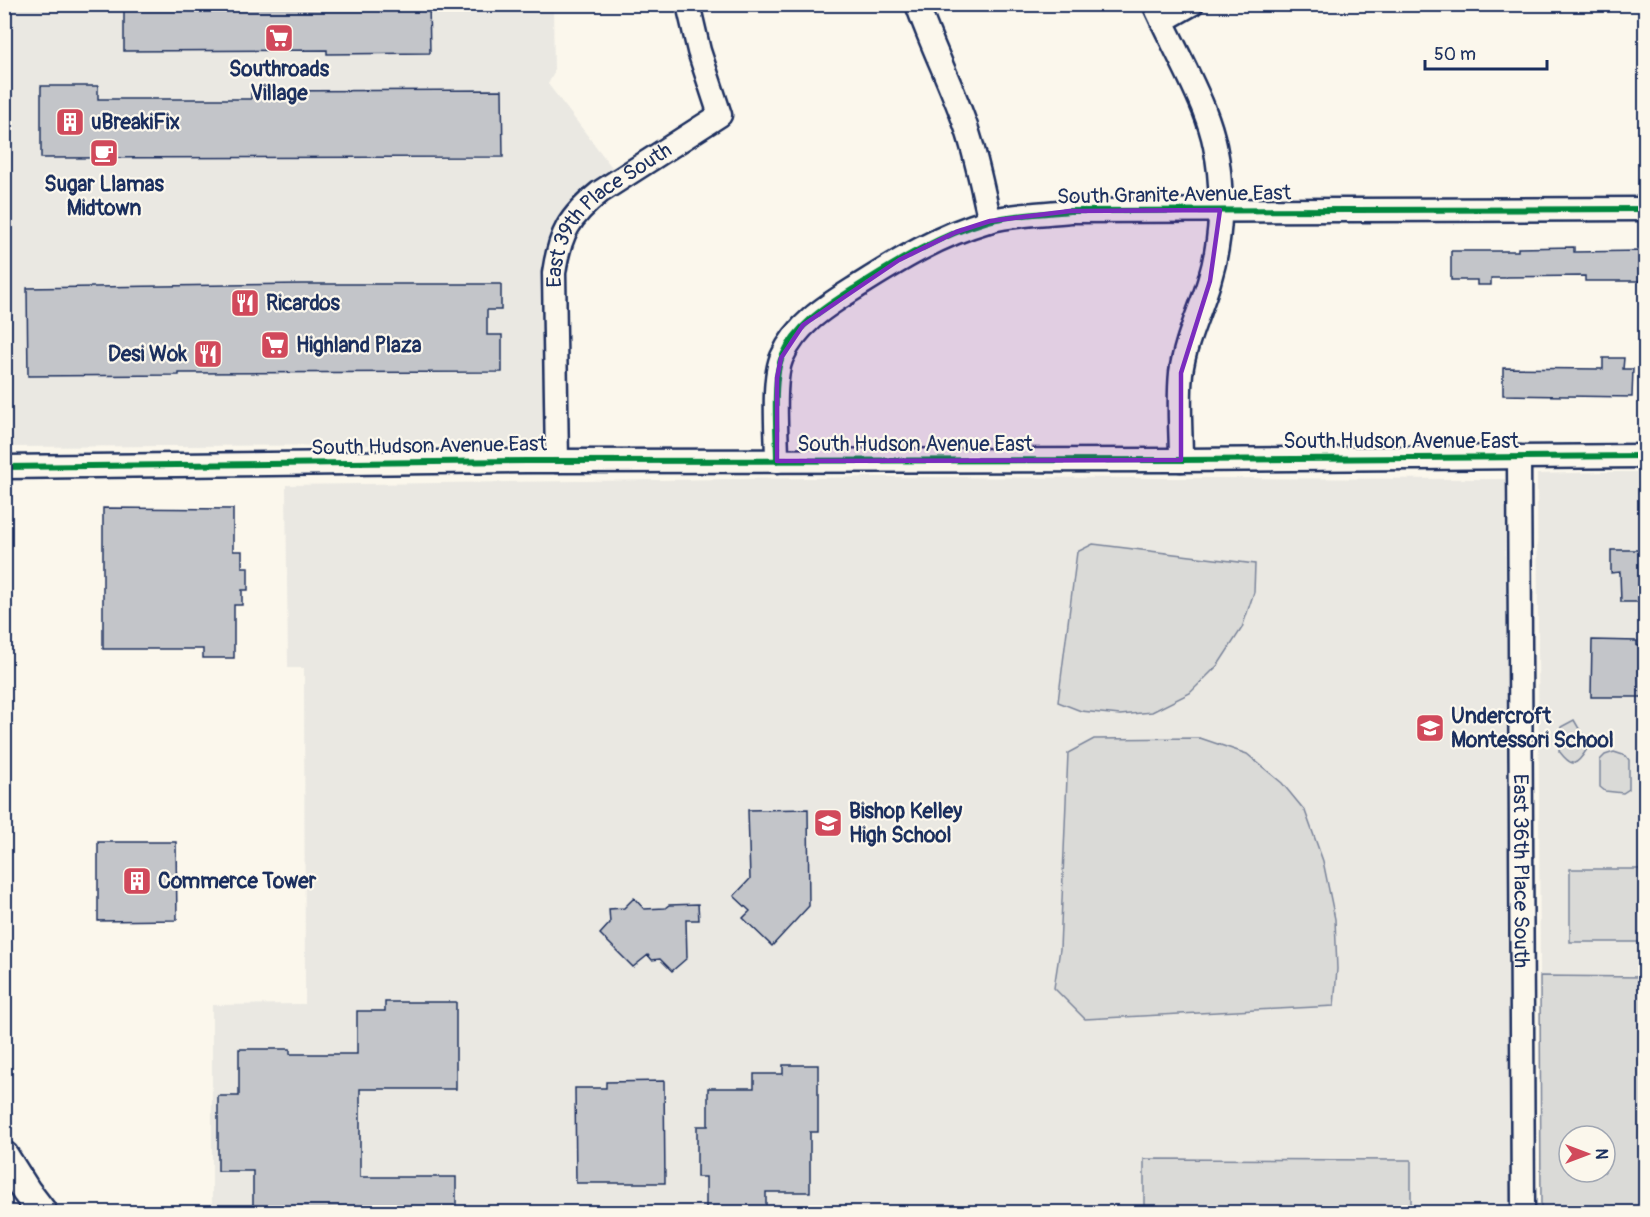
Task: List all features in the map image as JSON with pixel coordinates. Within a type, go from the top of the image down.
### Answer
[{"type":"main road","points":[[4,1156],[42,1212]]},
{"type":"street","name":"East 39th Place South","points":[[557,462],[554,273],[558,247],[568,226],[582,206],[720,114],[699,51],[688,4]]},
{"type":"street","points":[[917,4],[930,42],[965,123],[990,221]]},
{"type":"street","points":[[1181,459],[1181,373],[1189,338],[1210,281],[1217,248],[1220,210],[1219,174],[1215,145],[1203,107],[1158,13],[1192,4]]},
{"type":"street","name":"South Granite Avenue East","points":[[777,461],[777,378],[781,358],[803,325],[822,309],[899,260],[937,240],[990,221],[1070,211],[1646,209]]},
{"type":"street","name":"South Hudson Avenue East","points":[[4,467],[1646,456]]},
{"type":"street","name":"East 36th Place South","points":[[1519,457],[1523,1212]]},
{"type":"highlighted area","points":[[1220,210],[1210,281],[1181,373],[1181,460],[777,461],[777,378],[781,358],[803,325],[899,260],[956,232],[990,221],[1070,211]]},
{"type":"shaded area","name":"Highland Plaza","points":[[4,5],[553,5],[554,73],[548,84],[614,170],[586,189],[567,208],[555,224],[546,245],[546,444],[5,447]]},
{"type":"shaded area","points":[[1645,472],[1645,977],[1540,976],[1537,474]]},
{"type":"shaded area","name":"Bishop Kelley High School","points":[[880,477],[1505,479],[1511,1212],[212,1212],[212,1005],[305,1004],[304,668],[288,668],[286,485]]},
{"type":"shaded area","points":[[1093,544],[1255,564],[1254,592],[1242,628],[1218,665],[1190,693],[1152,712],[1120,715],[1081,711],[1058,702],[1077,552]]},
{"type":"shaded area","points":[[1574,720],[1585,739],[1587,749],[1577,762],[1571,763],[1559,751],[1561,727]]},
{"type":"shaded area","points":[[1200,738],[1247,754],[1282,783],[1305,811],[1323,861],[1335,919],[1337,969],[1334,1006],[1085,1019],[1054,988],[1060,949],[1068,753],[1094,739]]},
{"type":"shaded area","points":[[1614,752],[1626,756],[1629,760],[1629,789],[1623,793],[1605,791],[1600,787],[1600,760],[1605,755]]},
{"type":"shaded area","points":[[1570,869],[1645,869],[1645,942],[1570,942]]},
{"type":"shaded area","points":[[1540,976],[1645,977],[1645,1212],[1541,1212]]},
{"type":"shaded area","points":[[1144,1159],[1411,1160],[1411,1212],[1144,1212]]},
{"type":"building","points":[[124,4],[429,4],[430,53],[327,54],[327,50],[124,51]]},
{"type":"building","points":[[41,86],[98,86],[98,99],[251,99],[251,91],[502,90],[503,157],[41,158]]},
{"type":"building","points":[[1574,247],[1574,252],[1640,251],[1640,281],[1585,281],[1585,276],[1506,277],[1491,278],[1491,285],[1477,285],[1477,280],[1451,280],[1451,251],[1518,251],[1518,248]]},
{"type":"building","points":[[501,284],[501,310],[487,310],[487,335],[502,335],[502,372],[28,376],[27,288]]},
{"type":"building","points":[[1603,358],[1624,358],[1623,369],[1633,369],[1632,397],[1503,395],[1503,368],[1603,369]]},
{"type":"building","points":[[103,508],[233,509],[233,551],[242,551],[242,567],[248,567],[248,590],[242,590],[242,605],[234,605],[234,658],[203,658],[203,649],[103,649]]},
{"type":"building","points":[[1611,550],[1646,550],[1646,602],[1621,602],[1620,572],[1611,573]]},
{"type":"building","points":[[1592,640],[1637,641],[1637,646],[1646,646],[1646,697],[1591,697]]},
{"type":"building","points":[[808,809],[809,906],[772,946],[743,918],[750,911],[734,896],[750,879],[748,810]]},
{"type":"building","name":"Commerce Tower","points":[[98,842],[176,842],[177,920],[98,921]]},
{"type":"building","points":[[634,898],[644,909],[698,904],[699,920],[686,920],[687,958],[672,971],[660,959],[652,960],[648,955],[633,967],[600,934],[610,923],[609,909],[624,908]]},
{"type":"building","points":[[385,1002],[456,1002],[456,1089],[360,1089],[360,1177],[456,1177],[456,1212],[253,1212],[253,1171],[218,1171],[218,1096],[239,1096],[239,1049],[290,1049],[290,1054],[357,1054],[357,1011],[385,1011]]},
{"type":"building","points":[[783,1065],[818,1065],[818,1132],[810,1132],[810,1192],[766,1192],[766,1212],[706,1212],[706,1177],[697,1177],[697,1126],[708,1126],[708,1088],[754,1088],[754,1074],[783,1074]]},
{"type":"building","points":[[664,1081],[665,1183],[576,1183],[575,1088],[606,1088],[606,1082]]},
{"type":"cycle path","points":[[777,461],[777,379],[782,357],[796,334],[825,308],[889,267],[953,233],[988,221],[1070,211],[1646,209]]},
{"type":"cycle path","points":[[4,467],[527,461],[1181,460],[1646,456]]},
{"type":"place","name":"Southroads Village","points":[[279,38]]},
{"type":"place","name":"uBreakiFix","points":[[70,122]]},
{"type":"place","name":"Sugar Llamas Midtown","points":[[104,153]]},
{"type":"place","name":"Ricardos","points":[[245,303]]},
{"type":"place","name":"Highland Plaza","points":[[275,345]]},
{"type":"place","name":"Desi Wok","points":[[208,354]]},
{"type":"place","name":"Undercroft Montessori School","points":[[1430,728]]},
{"type":"place","name":"Bishop Kelley High School","points":[[828,823]]},
{"type":"place","name":"Commerce Tower","points":[[137,881]]}]
